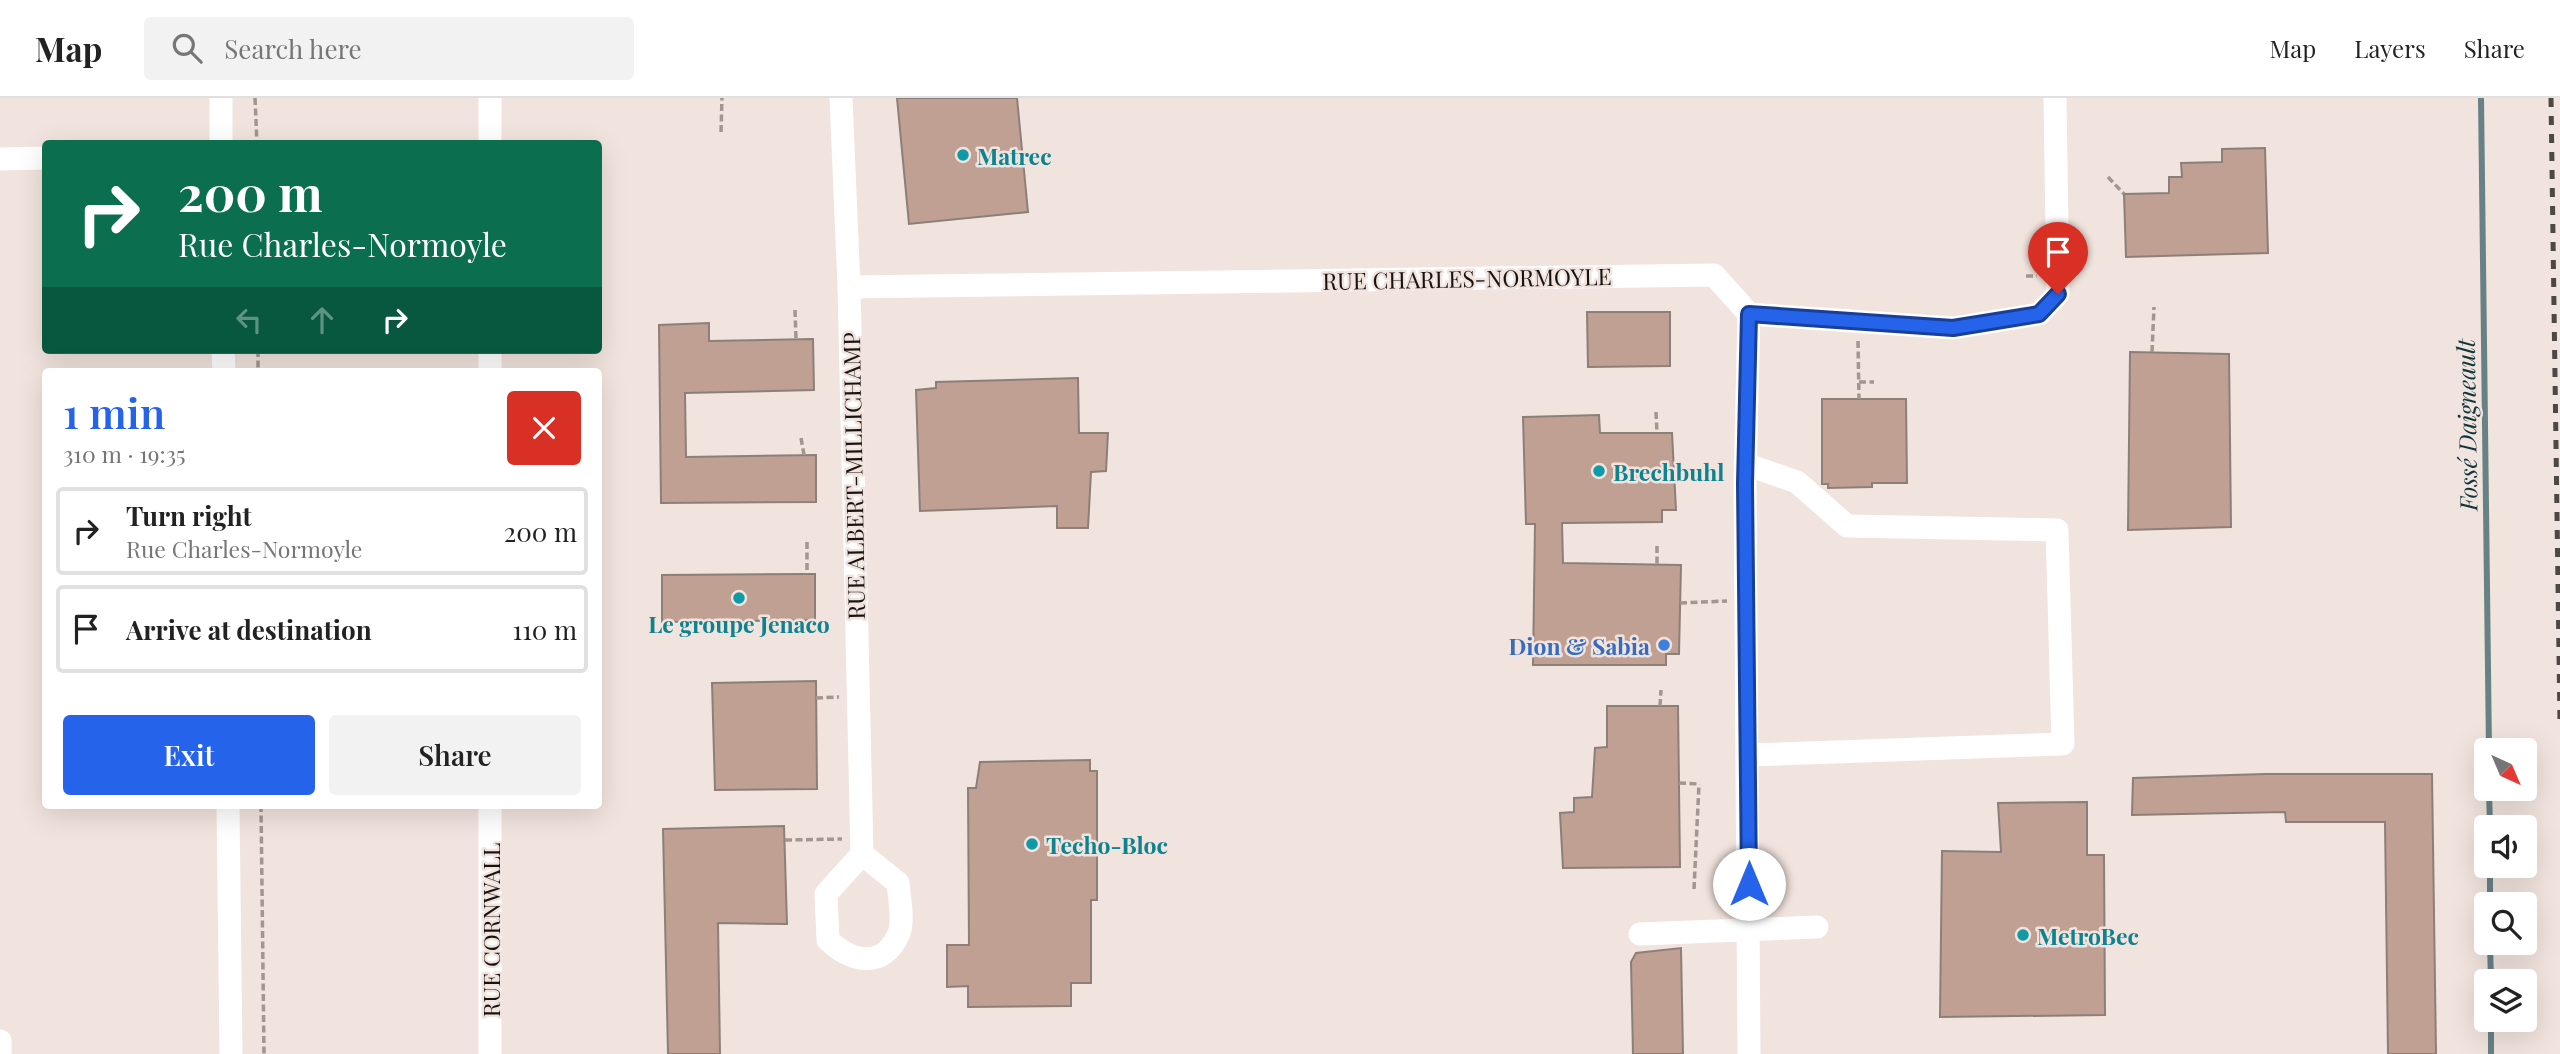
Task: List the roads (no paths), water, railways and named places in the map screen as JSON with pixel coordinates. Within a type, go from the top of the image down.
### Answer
[{"type":"street","points":[[221,98],[221,140]]},
{"type":"street","points":[[490,98],[490,140]]},
{"type":"street","name":"RUE ALBERT-MILLICHAMP","points":[[841,98],[849,287],[862,846]]},
{"type":"street","points":[[1749,1054],[1745,464],[1749,314],[1953,328],[2039,314],[2058,294],[2055,98]]},
{"type":"street","points":[[0,159],[42,158]]},
{"type":"street","name":"RUE CHARLES-NORMOYLE","points":[[849,287],[1714,275],[1749,314]]},
{"type":"street","points":[[1745,464],[1797,482],[1847,526],[2057,530],[2063,744],[1748,755]]},
{"type":"street","points":[[228,809],[231,1054]]},
{"type":"street","name":"RUE CORNWALL","points":[[490,809],[490,1054]]},
{"type":"street","points":[[862,846],[898,883],[900,932],[884,953],[871,960],[842,954],[828,940],[826,894],[862,846]]},
{"type":"street","points":[[1640,934],[1749,928],[1817,928]]},
{"type":"street","points":[[0,1041],[0,1054]]},
{"type":"waterway","name":"Fossé Daigneault","points":[[2481,98],[2489,738]]},
{"type":"waterway","name":"Fossé Daigneault","points":[[2489,802],[2490,815]]},
{"type":"waterway","name":"Fossé Daigneault","points":[[2490,878],[2490,892]]},
{"type":"waterway","name":"Fossé Daigneault","points":[[2490,955],[2491,969]]},
{"type":"waterway","name":"Fossé Daigneault","points":[[2491,1032],[2491,1054]]},
{"type":"railway","points":[[2551,98],[2560,723]]},
{"type":"place","name":"Matrec","points":[[963,155]]},
{"type":"place","name":"Brechbuhl","points":[[1599,471]]},
{"type":"place","name":"Le groupe Jenaco","points":[[739,598]]},
{"type":"place","name":"Dion & Sabia","points":[[1664,645]]},
{"type":"place","name":"Techo-Bloc","points":[[1032,844]]},
{"type":"place","name":"MetroBec","points":[[2023,935]]}]
